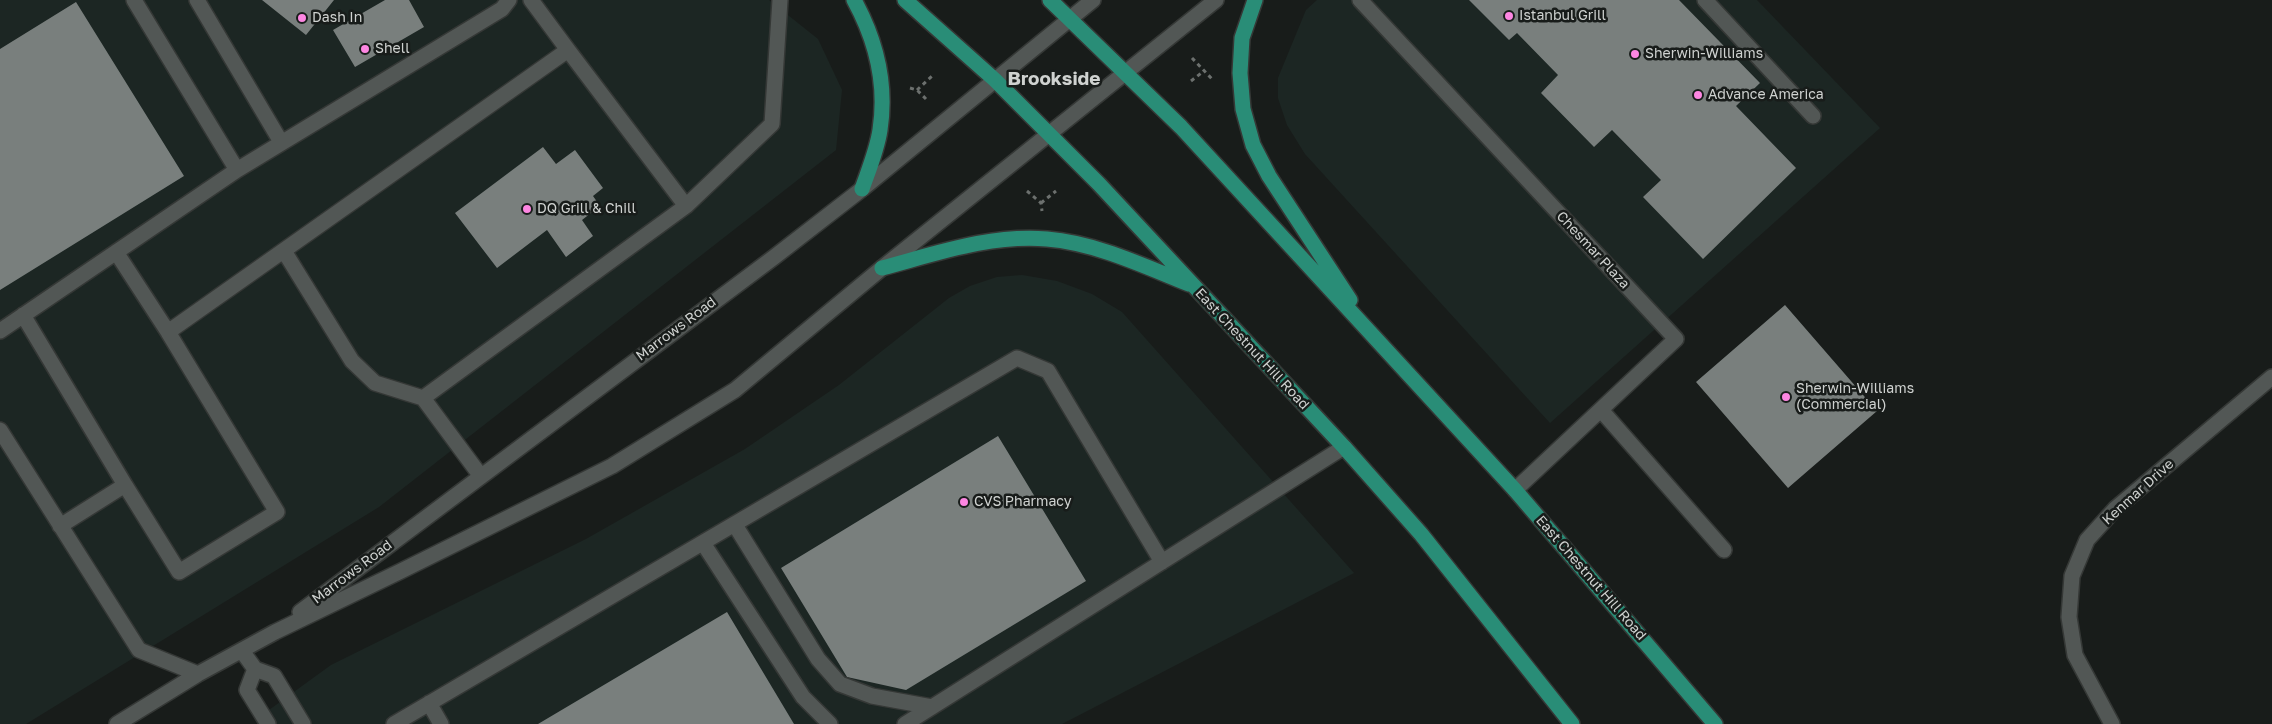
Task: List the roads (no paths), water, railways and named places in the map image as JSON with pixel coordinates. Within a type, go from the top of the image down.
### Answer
[{"type":"main road","points":[[854,0],[869,32],[881,77],[880,130],[862,189]]},
{"type":"main road","name":"East Chestnut Hill Road","points":[[905,0],[995,80],[1099,184],[1344,448],[1422,534],[1572,724]]},
{"type":"main road","name":"East Chestnut Hill Road","points":[[1050,0],[1071,18],[1181,127],[1516,490],[1715,724]]},
{"type":"main road","points":[[1255,0],[1242,38],[1240,73],[1243,110],[1254,145],[1270,176],[1369,331]]},
{"type":"main road","points":[[882,268],[988,241],[1047,239],[1097,250],[1194,286]]},
{"type":"street","points":[[134,0],[237,170]]},
{"type":"street","points":[[197,0],[281,142]]},
{"type":"street","points":[[531,0],[686,206]]},
{"type":"street","points":[[423,398],[686,206],[772,124],[780,0]]},
{"type":"street","name":"Marrows Road","points":[[274,632],[480,475],[773,258],[862,189],[1093,0]]},
{"type":"street","name":"Marrows Road","points":[[117,724],[198,674],[274,632],[612,466],[735,390],[882,268],[1216,0]]},
{"type":"street","name":"Chesmar Plaza","points":[[1360,0],[1676,339],[1516,490]]},
{"type":"street","points":[[1705,0],[1813,116]]},
{"type":"street","points":[[0,331],[237,170],[501,3]]},
{"type":"street","points":[[168,332],[568,50]]},
{"type":"street","points":[[284,251],[352,361],[375,382],[423,398],[480,475]]},
{"type":"street","points":[[23,315],[178,572],[277,512],[168,332],[116,252]]},
{"type":"street","points":[[394,724],[1017,358],[1048,370],[1162,562]]},
{"type":"street","name":"Kenmar Drive","points":[[2112,724],[2075,655],[2069,616],[2072,576],[2087,540],[2115,509],[2272,377]]},
{"type":"street","points":[[1600,410],[1724,550]]},
{"type":"street","points":[[0,430],[139,650],[198,674]]},
{"type":"street","points":[[905,724],[1344,448]]},
{"type":"street","points":[[60,526],[125,485]]},
{"type":"street","points":[[735,525],[818,659],[840,684],[872,696],[932,707]]},
{"type":"street","points":[[703,543],[803,697],[830,724]]},
{"type":"street","points":[[242,651],[255,669],[274,676],[303,724]]},
{"type":"street","points":[[255,669],[247,690],[268,724]]},
{"type":"street","points":[[430,703],[442,724]]},
{"type":"place","name":"Istanbul Grill","points":[[1509,16]]},
{"type":"place","name":"Dash In","points":[[302,18]]},
{"type":"place","name":"Shell","points":[[365,49]]},
{"type":"place","name":"Sherwin-Williams","points":[[1635,54]]},
{"type":"place","name":"Advance America","points":[[1698,95]]},
{"type":"place","name":"DQ Grill & Chill","points":[[527,209]]},
{"type":"place","name":"Sherwin-Williams (Commercial)","points":[[1786,397]]},
{"type":"place","name":"CVS Pharmacy","points":[[964,502]]},
{"type":"district","name":"Brookside","points":[[1054,79]]}]
